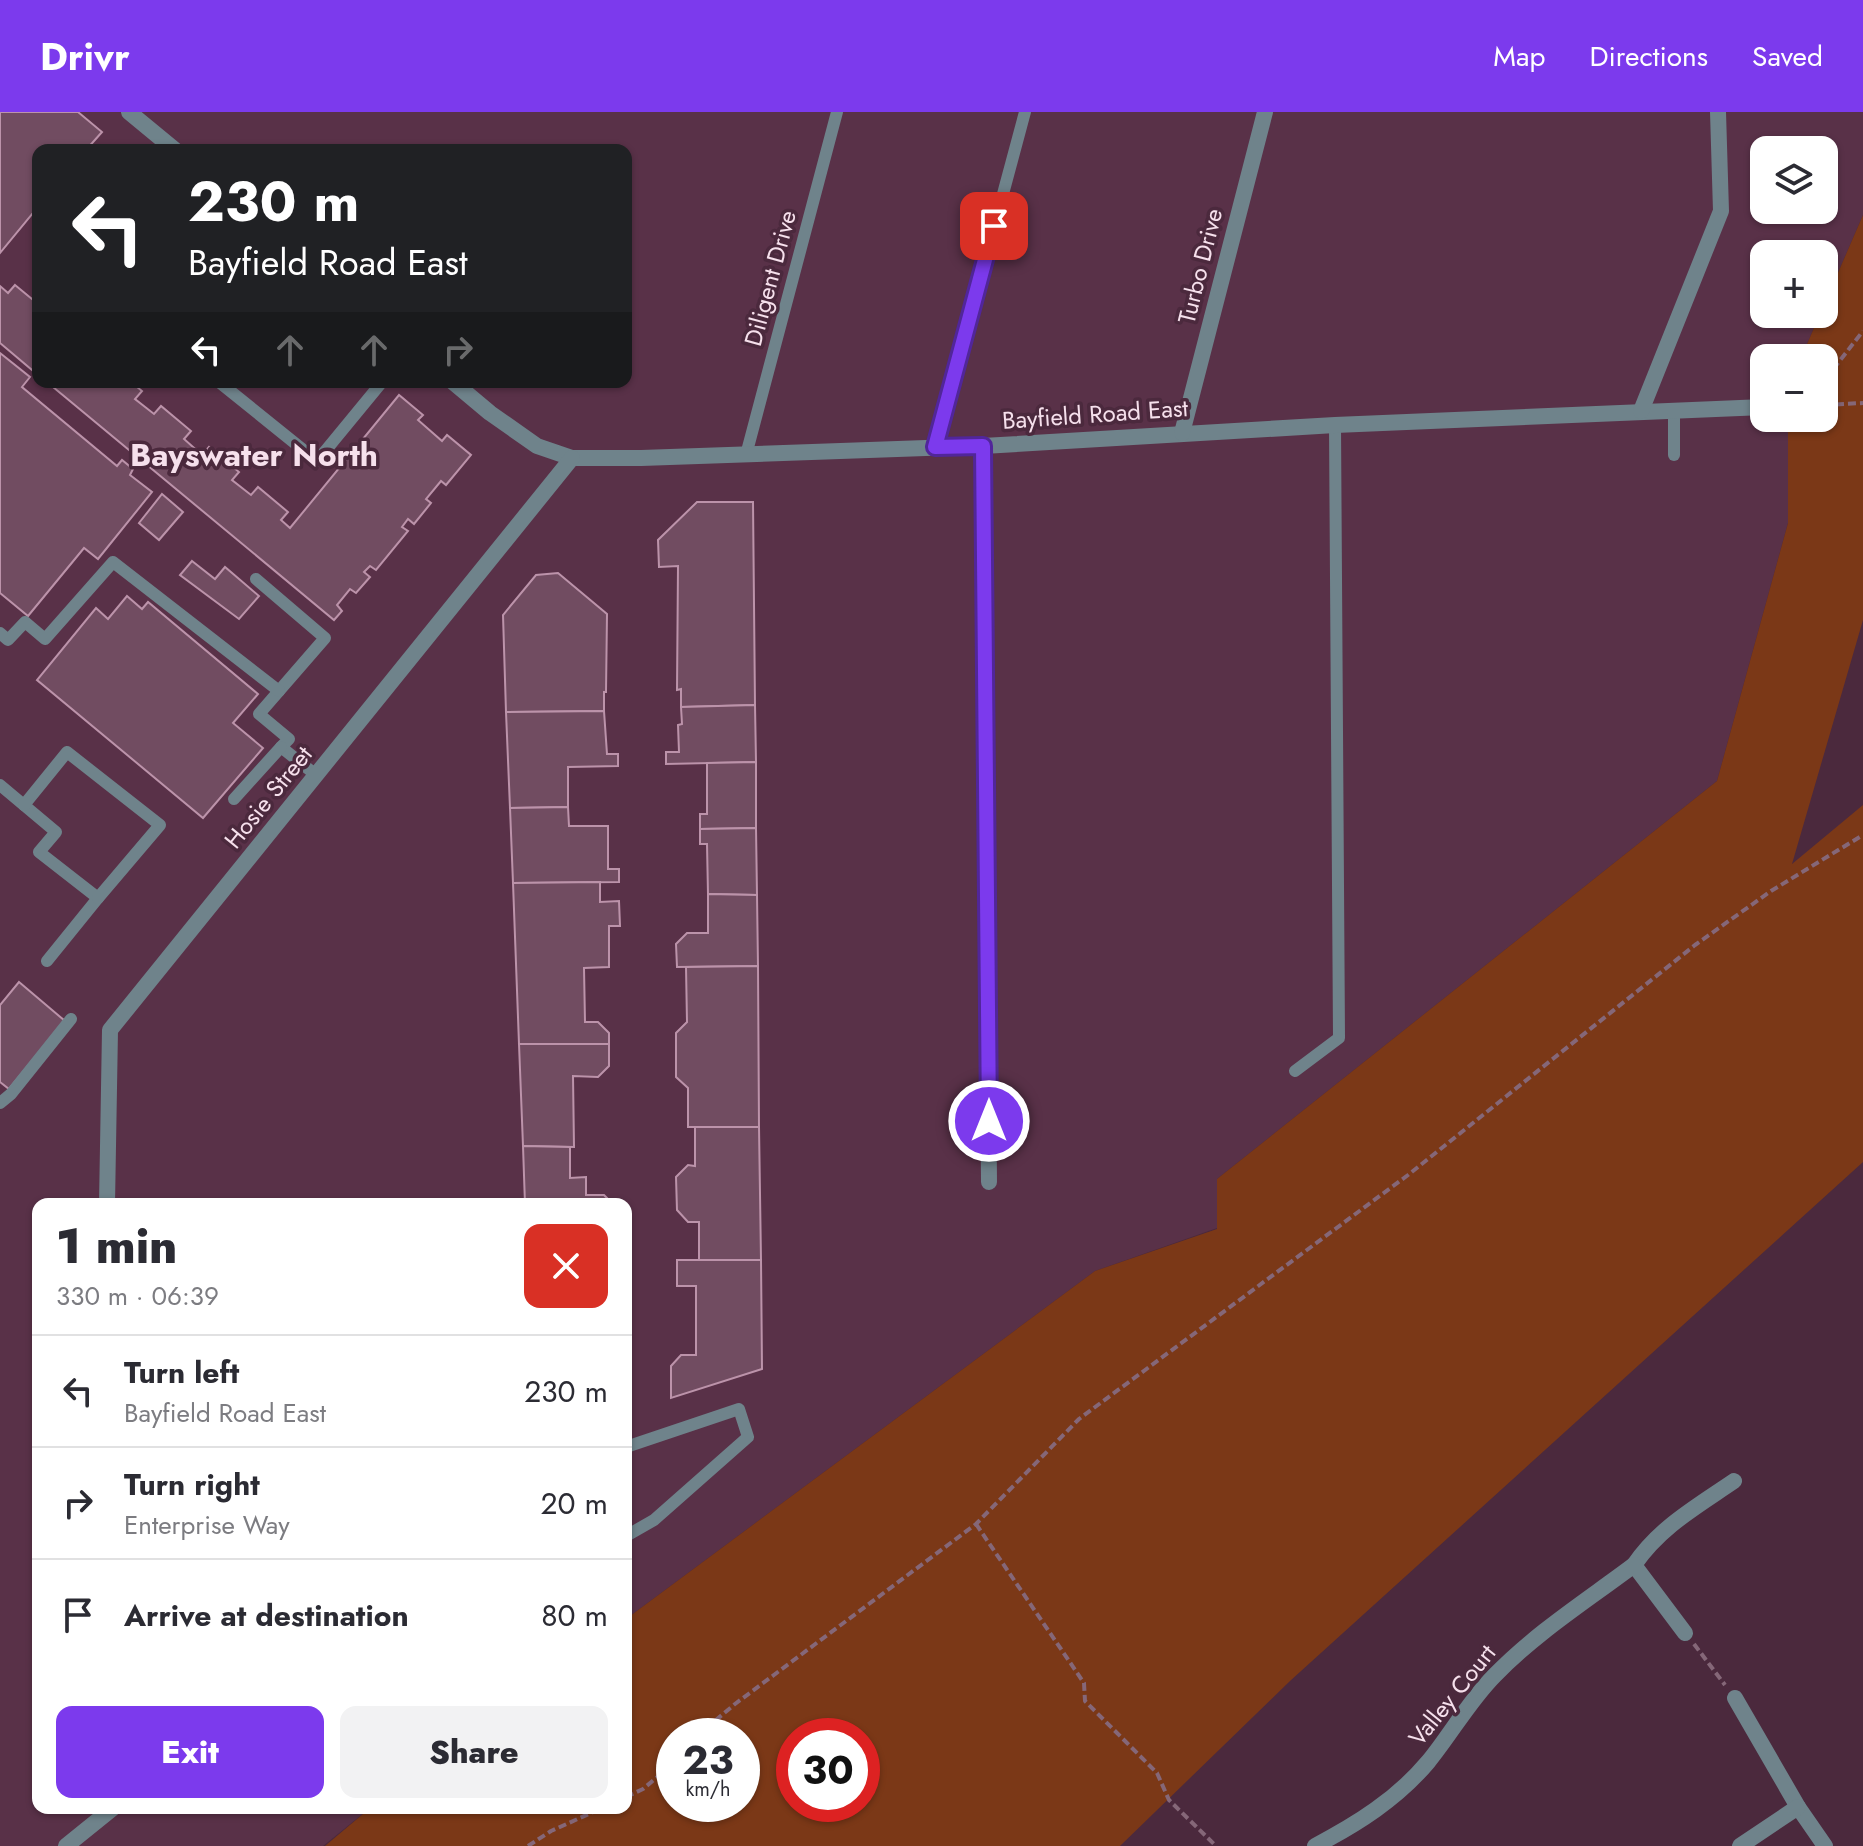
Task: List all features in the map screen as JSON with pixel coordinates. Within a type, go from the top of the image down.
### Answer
[{"type":"street","points":[[129,112],[168,144]]},
{"type":"street","name":"Turbo Drive","points":[[1182,433],[1265,112]]},
{"type":"street","points":[[1641,411],[1721,211],[1718,112]]},
{"type":"street","name":"Bayfield Road East","points":[[460,388],[537,446],[572,458],[983,446],[1335,425],[1750,407]]},
{"type":"street","points":[[983,446],[989,1182]]},
{"type":"street","name":"Hosie Street","points":[[107,1198],[110,1030],[572,458]]},
{"type":"street","name":"Valley Court","points":[[1315,1846],[1360,1822],[1426,1765],[1492,1678],[1526,1644],[1634,1565],[1649,1543],[1665,1528],[1734,1481]]},
{"type":"street","points":[[1634,1565],[1685,1633]]},
{"type":"street","points":[[1735,1698],[1798,1807],[1825,1846]]},
{"type":"street","points":[[1740,1846],[1798,1807]]},
{"type":"street","points":[[66,1846],[106,1814]]},
{"type":"lane","name":"Diligent Drive","points":[[746,455],[837,112]]},
{"type":"lane","points":[[935,447],[1025,112]]},
{"type":"lane","points":[[226,388],[317,461],[377,388]]},
{"type":"lane","points":[[1674,410],[1674,455]]},
{"type":"lane","points":[[1295,1071],[1339,1038],[1335,425]]},
{"type":"lane","points":[[0,633],[8,640],[25,622],[45,639],[113,562],[279,691]]},
{"type":"lane","points":[[234,799],[289,739],[259,714],[325,638],[256,579]]},
{"type":"lane","points":[[281,747],[316,775]]},
{"type":"lane","points":[[24,805],[67,752],[160,825],[47,961]]},
{"type":"lane","points":[[0,785],[56,832],[39,852],[98,898]]},
{"type":"lane","points":[[0,1103],[11,1094],[71,1019]]},
{"type":"lane","points":[[632,1445],[739,1409],[748,1437],[654,1520],[632,1533]]},
{"type":"path","points":[[1838,363],[1863,331]]},
{"type":"path","points":[[1838,404],[1863,403]]},
{"type":"path","points":[[718,1718],[976,1524],[1079,1419],[1408,1175],[1695,945],[1771,891],[1863,835]]},
{"type":"path","points":[[976,1524],[1084,1683],[1085,1701],[1157,1773],[1169,1800],[1216,1846]]},
{"type":"path","points":[[1685,1633],[1735,1698]]},
{"type":"path","points":[[632,1794],[656,1778]]},
{"type":"path","points":[[528,1846],[551,1831],[589,1814]]},
{"type":"shaded area","points":[[0,112],[1863,112],[1863,215],[1838,273],[1838,240],[1750,240],[1750,328],[1814,328],[1807,344],[1750,344],[1750,432],[1788,432],[1788,523],[1717,781],[1217,1179],[1217,1228],[1095,1271],[632,1615],[632,1198],[32,1198],[32,1814],[363,1814],[323,1846],[0,1846]]},
{"type":"shaded area","points":[[1863,215],[1863,620],[1792,864],[1863,805],[1863,1162],[1290,1681],[1120,1846],[325,1846],[363,1814],[632,1814],[632,1615],[1095,1271],[1217,1229],[1217,1179],[1717,781],[1788,523],[1788,432],[1838,432],[1838,344],[1807,344],[1814,328],[1838,328],[1838,273]]},
{"type":"building","points":[[0,112],[78,112],[102,132],[91,144],[32,144],[32,214],[0,253]]},
{"type":"building","points":[[15,285],[32,299],[32,370],[0,343],[0,286],[8,293]]},
{"type":"building","points":[[0,353],[30,377],[22,387],[117,466],[122,460],[133,469],[130,475],[152,492],[98,559],[84,548],[28,616],[0,593]]},
{"type":"building","points":[[54,388],[138,388],[142,391],[135,399],[154,414],[161,406],[191,431],[184,439],[202,455],[209,447],[239,472],[232,480],[251,495],[258,487],[288,512],[281,520],[290,528],[399,395],[423,415],[418,420],[442,441],[447,435],[471,455],[446,485],[441,481],[426,499],[431,503],[414,524],[408,519],[402,527],[408,531],[376,570],[370,566],[364,572],[370,577],[356,593],[350,589],[337,605],[342,611],[334,620]]},
{"type":"building","points":[[162,494],[183,512],[159,540],[139,523]]},
{"type":"building","points":[[697,502],[753,502],[755,705],[681,707],[681,689],[677,690],[678,566],[659,567],[658,540]]},
{"type":"building","points":[[192,561],[215,579],[225,567],[259,596],[239,619],[180,575]]},
{"type":"building","points":[[558,573],[607,614],[604,711],[506,712],[503,615],[536,575]]},
{"type":"building","points":[[127,596],[142,609],[148,602],[258,694],[233,723],[263,748],[203,818],[37,680],[96,608],[108,619]]},
{"type":"building","points":[[755,705],[756,762],[666,764],[666,752],[679,752],[681,707]]},
{"type":"building","points":[[604,711],[607,754],[618,754],[618,766],[568,767],[568,807],[510,808],[506,712]]},
{"type":"building","points":[[756,762],[756,828],[700,829],[700,814],[707,814],[707,763]]},
{"type":"building","points":[[568,807],[569,826],[608,826],[608,869],[619,869],[619,882],[513,883],[510,808]]},
{"type":"building","points":[[756,828],[757,895],[708,894],[707,844],[700,844],[700,829]]},
{"type":"building","points":[[600,882],[600,902],[619,901],[620,926],[609,926],[609,967],[584,968],[585,1022],[598,1022],[609,1033],[609,1044],[519,1044],[513,883]]},
{"type":"building","points":[[708,894],[757,895],[758,966],[677,967],[676,944],[687,933],[708,933]]},
{"type":"building","points":[[758,966],[759,1127],[688,1127],[688,1088],[676,1077],[676,1033],[687,1022],[686,967]]},
{"type":"building","points":[[19,982],[65,1021],[9,1089],[0,1082],[0,1005]]},
{"type":"building","points":[[519,1044],[609,1044],[609,1066],[598,1077],[573,1076],[574,1147],[523,1146]]},
{"type":"building","points":[[695,1127],[759,1127],[761,1260],[699,1260],[699,1222],[688,1222],[677,1210],[676,1177],[688,1165],[695,1166]]},
{"type":"building","points":[[523,1146],[570,1147],[570,1178],[586,1177],[586,1195],[604,1195],[607,1198],[525,1198]]},
{"type":"building","points":[[677,1260],[761,1260],[762,1369],[671,1398],[671,1366],[681,1355],[696,1355],[696,1286],[677,1286]]},
{"type":"district","name":"Bayswater North","points":[[254,455]]},
{"type":"route","points":[[989,1121],[983,446],[935,447],[994,226]]}]
